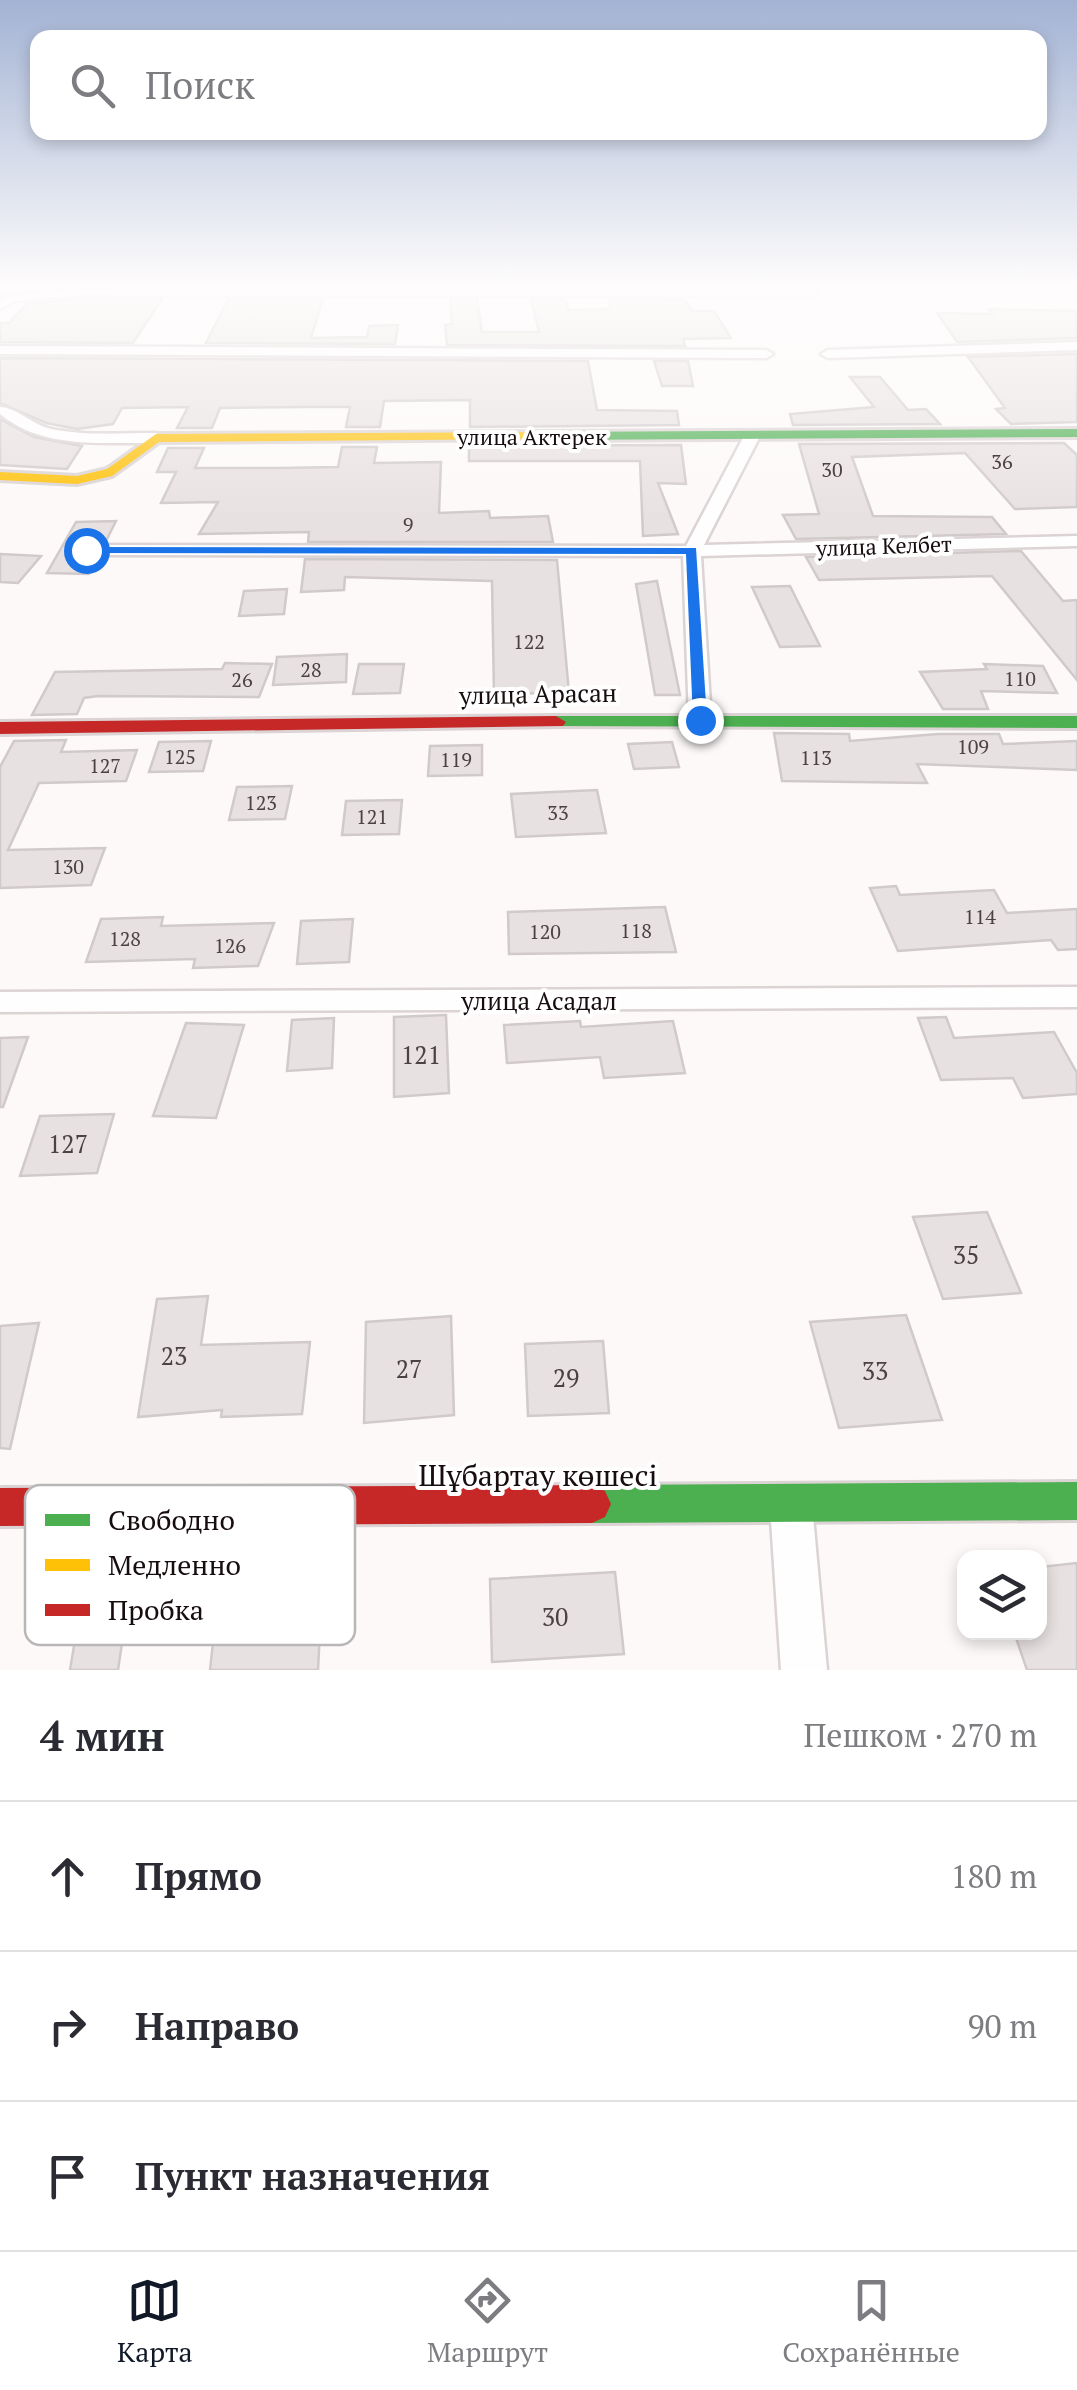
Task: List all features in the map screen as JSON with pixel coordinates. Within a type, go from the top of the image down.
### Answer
[{"type":"street","points":[[4,410],[18,425],[64,434],[156,438]]},
{"type":"street","name":"улица Актерек","points":[[156,438],[750,438],[1077,433]]},
{"type":"street","points":[[0,476],[77,480],[112,472],[156,438]]},
{"type":"street","points":[[700,720],[692,551],[750,438]]},
{"type":"street","name":"улица Келбет","points":[[86,550],[692,551],[1077,541]]},
{"type":"street","name":"улица Арасан","points":[[0,728],[700,720],[1077,722]]},
{"type":"street","name":"улица Асадал","points":[[0,1002],[1077,997]]},
{"type":"street","name":"Шұбартау көшесі","points":[[355,1506],[1077,1501]]},
{"type":"street","points":[[791,1505],[804,1670]]},
{"type":"street","name":"Шұбартау көшесі","points":[[0,1507],[25,1507]]},
{"type":"building","points":[[0,364],[589,364],[597,410],[677,411],[679,425],[470,427],[470,400],[384,401],[380,427],[346,427],[350,407],[305,407],[220,408],[212,428],[177,428],[188,407],[122,408],[113,424],[77,429],[46,423],[0,403]]},
{"type":"building","points":[[655,364],[689,364],[693,386],[662,386]]},
{"type":"building","points":[[973,364],[1077,364],[1077,422],[1011,424],[996,409],[1005,408]]},
{"type":"building","points":[[850,377],[880,377],[908,410],[926,409],[940,424],[793,425],[790,414],[874,407]]},
{"type":"building","points":[[0,419],[34,437],[82,446],[67,469],[0,465]]},
{"type":"building","points":[[1064,443],[1077,455],[1077,507],[1015,509],[965,453],[852,457],[873,516],[992,517],[1006,534],[796,539],[783,515],[819,514],[799,444]]},
{"type":"building","points":[[681,445],[686,484],[658,483],[678,534],[643,536],[640,461],[469,461],[469,446]]},
{"type":"building","points":[[342,447],[377,447],[374,463],[441,462],[439,513],[489,511],[490,518],[548,516],[553,542],[308,542],[309,532],[199,534],[218,502],[161,503],[176,472],[157,472],[168,448],[204,448],[195,468],[279,468],[338,467]]},
{"type":"building","points":[[116,521],[106,541],[86,541],[73,549],[84,558],[97,559],[89,574],[47,573],[76,522]]},
{"type":"building","points":[[1021,551],[1063,601],[1077,600],[1077,680],[992,576],[819,580],[806,557]]},
{"type":"building","points":[[0,554],[41,556],[18,583],[0,582]]},
{"type":"building","points":[[305,559],[557,560],[569,693],[494,694],[492,581],[345,577],[344,590],[301,592]]},
{"type":"building","points":[[657,581],[680,695],[655,695],[636,584]]},
{"type":"building","points":[[790,586],[820,646],[780,647],[752,587]]},
{"type":"building","points":[[287,589],[284,614],[239,616],[244,591]]},
{"type":"building","points":[[347,654],[346,682],[273,685],[277,657]]},
{"type":"building","points":[[225,663],[272,664],[259,697],[98,696],[84,698],[77,714],[32,715],[55,672],[222,669]]},
{"type":"building","points":[[359,664],[404,664],[400,693],[353,694]]},
{"type":"building","points":[[984,664],[1043,666],[1057,693],[981,691],[988,709],[943,709],[920,672],[987,669]]},
{"type":"building","points":[[774,733],[849,734],[850,741],[999,734],[1003,744],[1077,741],[1077,770],[917,764],[927,783],[782,781]]},
{"type":"building","points":[[66,740],[61,752],[137,750],[126,781],[39,783],[8,850],[105,848],[91,885],[0,888],[0,767],[14,741]]},
{"type":"building","points":[[211,741],[203,771],[149,772],[159,742]]},
{"type":"building","points":[[672,742],[679,767],[634,769],[628,744]]},
{"type":"building","points":[[482,745],[482,775],[428,776],[430,746]]},
{"type":"building","points":[[292,786],[285,819],[229,820],[237,787]]},
{"type":"building","points":[[597,790],[606,833],[516,837],[511,794]]},
{"type":"building","points":[[402,800],[399,834],[342,835],[346,801]]},
{"type":"building","points":[[896,886],[900,895],[994,890],[1007,913],[1077,909],[1077,949],[1058,950],[1051,940],[898,951],[870,888]]},
{"type":"building","points":[[665,907],[676,952],[509,954],[508,912]]},
{"type":"building","points":[[163,917],[161,926],[274,923],[258,966],[193,968],[195,959],[86,962],[101,919]]},
{"type":"building","points":[[353,919],[349,962],[297,964],[301,921]]},
{"type":"building","points":[[446,1015],[449,1093],[394,1097],[394,1017]]},
{"type":"building","points":[[946,1017],[954,1038],[1054,1032],[1077,1073],[1077,1094],[1023,1098],[1013,1078],[941,1080],[918,1018]]},
{"type":"building","points":[[334,1018],[332,1068],[287,1071],[292,1020]]},
{"type":"building","points":[[580,1021],[581,1027],[673,1021],[685,1073],[604,1078],[600,1057],[507,1063],[504,1025]]},
{"type":"building","points":[[186,1023],[244,1025],[216,1118],[153,1116]]},
{"type":"building","points":[[28,1037],[3,1107],[0,1107],[0,1038]]},
{"type":"building","points":[[114,1114],[97,1173],[20,1176],[40,1116]]},
{"type":"building","points":[[987,1212],[1021,1293],[943,1299],[913,1217]]},
{"type":"building","points":[[208,1296],[201,1345],[310,1342],[302,1414],[221,1417],[222,1410],[138,1417],[157,1299]]},
{"type":"building","points":[[906,1315],[942,1420],[839,1428],[810,1322]]},
{"type":"building","points":[[451,1316],[454,1415],[364,1423],[366,1322]]},
{"type":"building","points":[[39,1323],[10,1449],[0,1448],[0,1326]]},
{"type":"building","points":[[603,1341],[609,1413],[528,1416],[525,1344]]},
{"type":"building","points":[[1077,1563],[1077,1670],[1027,1670],[1017,1640],[1047,1640],[1047,1566]]},
{"type":"building","points":[[615,1572],[624,1654],[492,1662],[490,1579]]},
{"type":"building","points":[[74,1645],[122,1645],[118,1670],[70,1670]]},
{"type":"building","points":[[213,1645],[319,1645],[318,1670],[210,1670]]},
{"type":"traffic: fast","points":[[543,436],[1077,433]]},
{"type":"traffic: fast","points":[[556,722],[1077,722]]},
{"type":"traffic: fast","points":[[592,1504],[1077,1501]]},
{"type":"traffic: slow","points":[[0,476],[77,480],[112,472],[156,438],[543,436]]},
{"type":"traffic: jam","points":[[0,728],[556,722]]},
{"type":"traffic: jam","points":[[355,1505],[592,1504]]},
{"type":"traffic: jam","points":[[0,1507],[25,1507]]},
{"type":"route","points":[[86,550],[692,551],[700,720]]}]
